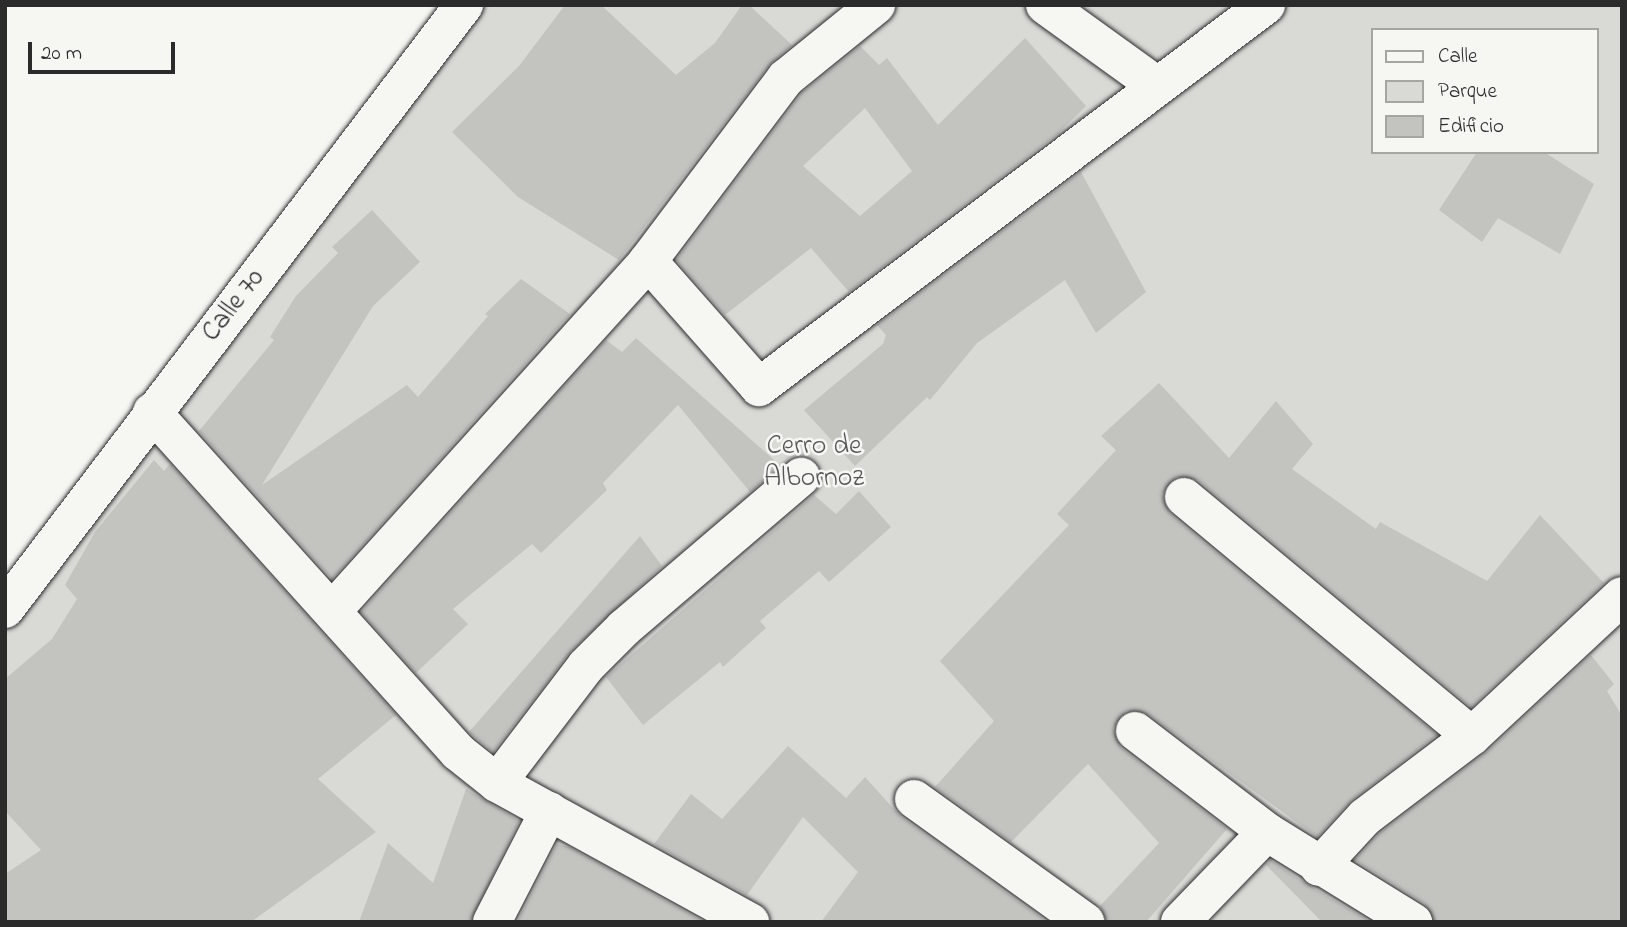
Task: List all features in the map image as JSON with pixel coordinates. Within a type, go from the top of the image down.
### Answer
[{"type":"street","name":"Calle 70","points":[[5,609],[152,412],[464,5]]},
{"type":"street","points":[[334,609],[648,261],[786,78],[876,5]]},
{"type":"street","points":[[1045,5],[1156,85]]},
{"type":"street","points":[[648,261],[759,387],[1156,85],[1266,5]]},
{"type":"street","points":[[152,412],[334,609],[458,752],[497,783],[750,922]]},
{"type":"street","points":[[497,783],[615,637],[801,477]]},
{"type":"street","points":[[1184,497],[1472,736]]},
{"type":"street","points":[[1319,867],[1365,817],[1472,736],[1620,608]]},
{"type":"street","points":[[1135,731],[1267,832],[1319,867],[1413,922]]},
{"type":"street","points":[[914,799],[1085,922]]},
{"type":"street","points":[[492,922],[549,811]]},
{"type":"street","points":[[1180,922],[1267,832]]},
{"type":"green space","name":"Cerro de Albornoz","points":[[471,5],[1622,5],[1622,922],[5,922],[5,595]]},
{"type":"building","points":[[565,5],[601,5],[676,75],[715,43],[742,5],[749,5],[792,45],[769,65],[619,260],[518,197],[452,132],[519,66]]},
{"type":"building","points":[[1025,38],[1086,106],[1059,133],[849,292],[811,248],[725,315],[676,260],[802,93],[860,46],[879,65],[887,58],[938,125]],"holes":[[[865,108],[912,171],[860,216],[803,166]]]},
{"type":"building","points":[[1476,154],[1547,154],[1594,184],[1560,254],[1498,218],[1482,242],[1439,210]]},
{"type":"building","points":[[1081,172],[1146,292],[1096,333],[1065,280],[977,343],[930,400],[927,397],[855,466],[804,410],[883,344],[886,335],[877,325]]},
{"type":"building","points":[[372,210],[420,262],[373,306],[262,485],[407,385],[418,397],[488,316],[485,314],[521,279],[570,314],[332,579],[199,431],[274,340],[270,337],[296,296],[338,253],[332,247]]},
{"type":"building","points":[[636,338],[781,466],[750,492],[678,405],[603,483],[607,490],[541,553],[532,544],[453,609],[468,624],[416,673],[361,612],[606,340],[622,352]]},
{"type":"building","points":[[1159,383],[1229,458],[1276,401],[1313,444],[1292,469],[1376,529],[1380,522],[1487,581],[1540,515],[1604,583],[1471,707],[1198,480],[1176,477],[1162,494],[1170,514],[1437,735],[1352,800],[1317,837],[1148,714],[1126,711],[1113,728],[1121,748],[1227,829],[1146,922],[1106,922],[1100,906],[1159,843],[1088,764],[1011,842],[935,787],[994,721],[940,661],[1069,525],[1057,514],[1116,450],[1101,436]]},
{"type":"building","points":[[154,460],[164,471],[170,464],[396,715],[318,779],[376,832],[251,922],[5,922],[5,874],[41,850],[5,811],[5,679],[52,639],[77,599],[65,585],[95,532]]},
{"type":"building","points":[[859,491],[891,527],[829,582],[819,571],[760,621],[766,628],[723,667],[720,662],[643,725],[606,677],[814,495],[836,514]]},
{"type":"building","points":[[640,536],[662,566],[571,651],[493,752],[469,732]]},
{"type":"building","points":[[1591,655],[1614,684],[1607,691],[1622,716],[1622,922],[1435,922],[1424,903],[1355,860],[1380,833],[1487,752]]},
{"type":"building","points":[[788,746],[846,798],[865,777],[901,817],[1047,922],[821,922],[858,872],[803,817],[747,895],[654,844],[691,794],[722,819]]},
{"type":"building","points":[[466,789],[519,821],[470,922],[359,922],[388,843],[433,883]]},
{"type":"building","points":[[557,844],[569,847],[704,922],[517,922]]},
{"type":"building","points":[[1270,860],[1371,922],[1322,922],[1266,865]]}]
